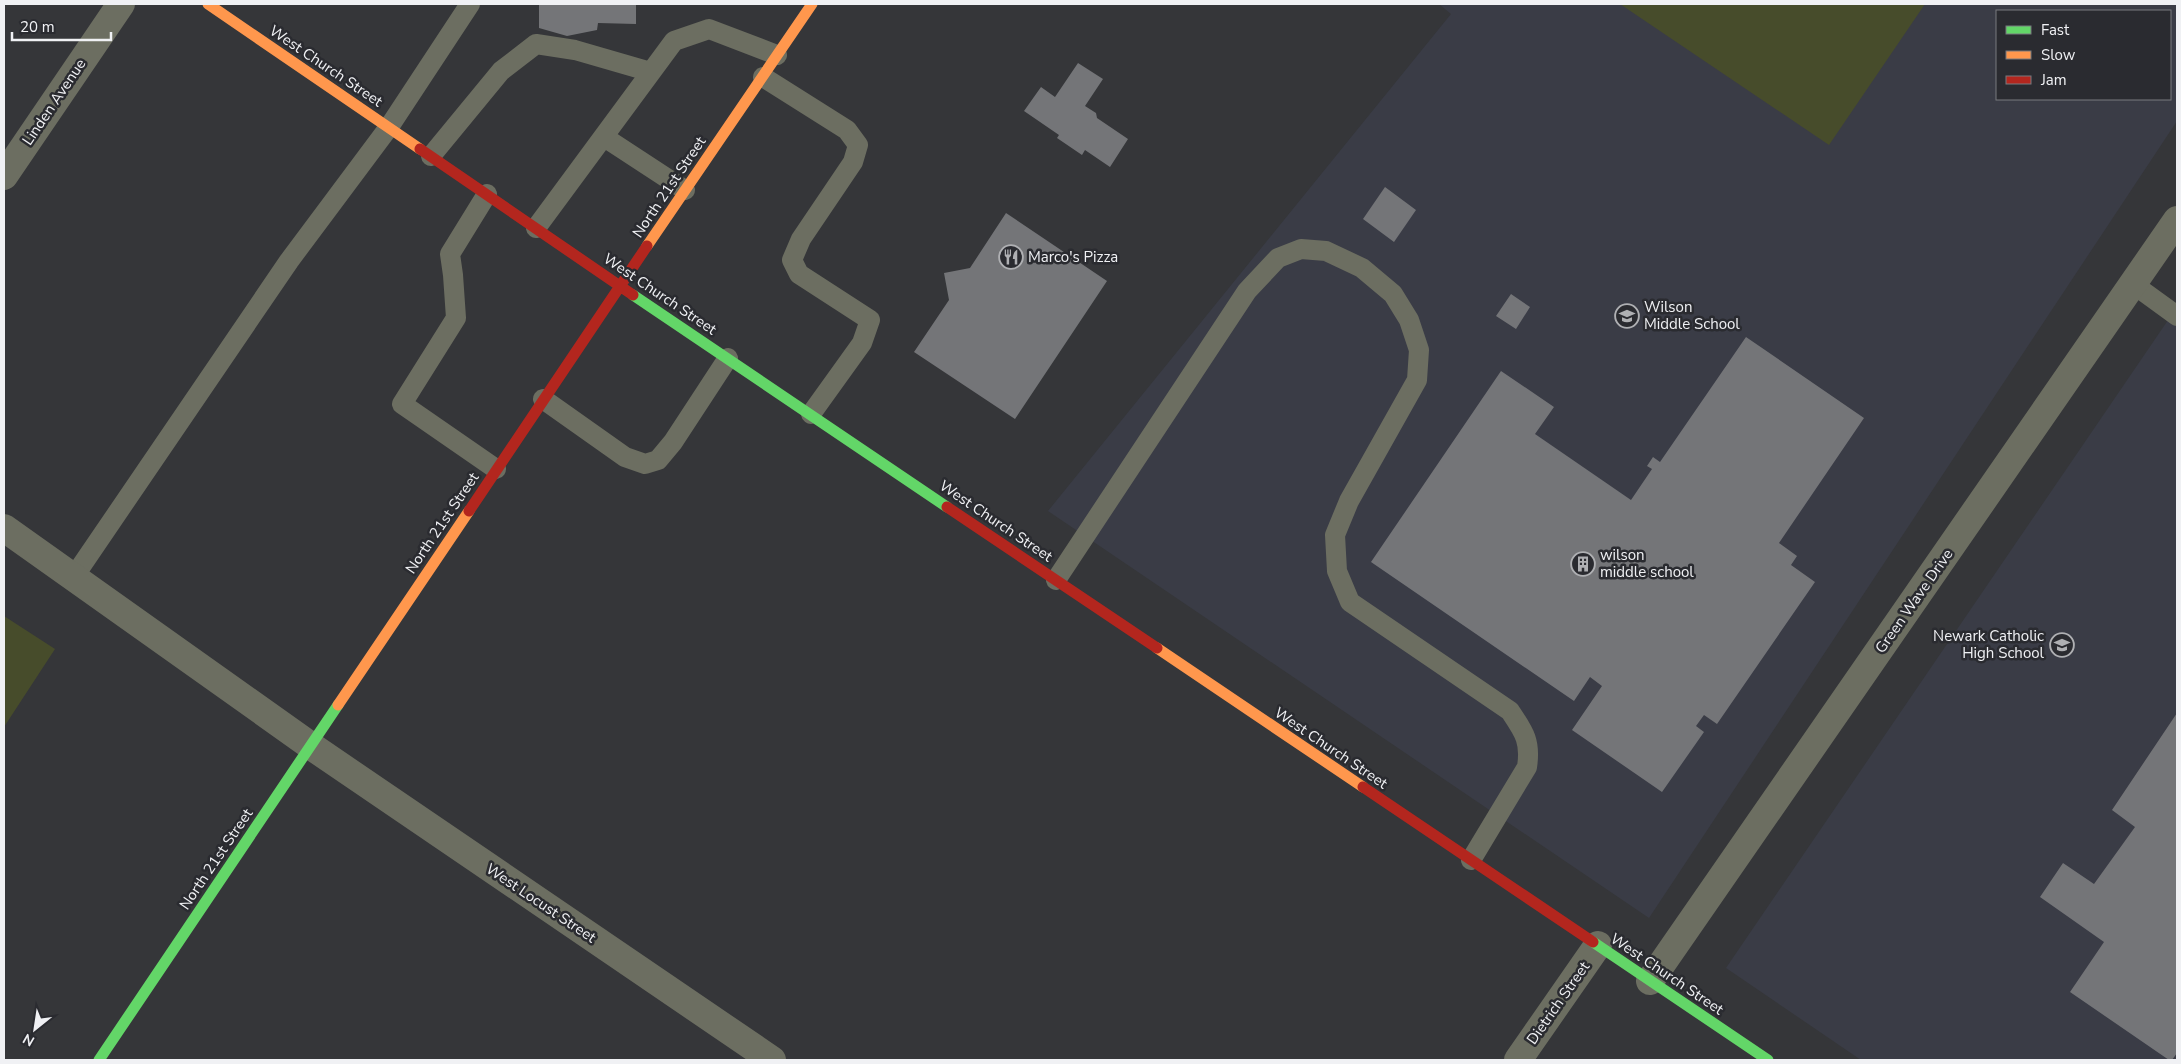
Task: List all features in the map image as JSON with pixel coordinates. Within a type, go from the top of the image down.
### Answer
[{"type":"street","name":"Linden Avenue","points":[[4,176],[120,4]]},
{"type":"street","name":"West Church Street","points":[[208,4],[620,286],[1768,1060]]},
{"type":"street","name":"North 21st Street","points":[[99,1060],[496,469],[812,4]]},
{"type":"street","name":"Green Wave Drive","points":[[1650,981],[2177,220]]},
{"type":"street","name":"West Locust Street","points":[[4,528],[311,746],[772,1060]]},
{"type":"street","name":"Dietrich Street","points":[[1518,1060],[1598,945]]},
{"type":"lane","points":[[73,578],[289,261],[389,127],[470,4]]},
{"type":"lane","points":[[536,228],[674,42],[709,29],[777,55]]},
{"type":"lane","points":[[431,156],[501,71],[536,44],[575,50],[651,72]]},
{"type":"lane","points":[[763,77],[847,130],[858,146],[853,162],[801,239],[792,260],[799,274],[870,320],[862,343],[811,414]]},
{"type":"lane","points":[[604,137],[685,190]]},
{"type":"lane","points":[[487,194],[450,254],[454,275],[456,318],[402,404],[496,469]]},
{"type":"lane","points":[[1056,580],[1247,291],[1278,258],[1301,249],[1326,251],[1362,268],[1393,294],[1409,320],[1419,350],[1417,380],[1346,510],[1335,535],[1337,571],[1350,602],[1510,711],[1526,734],[1529,750],[1527,767],[1471,860]]},
{"type":"lane","points":[[2133,284],[2177,316]]},
{"type":"lane","points":[[543,400],[625,457],[645,464],[658,460],[668,448],[728,358]]},
{"type":"shaded area","name":"Wilson Middle School","points":[[1439,4],[2177,4],[2177,121],[1649,918],[1048,511],[1451,14]]},
{"type":"shaded area","name":"Newark Catholic High School","points":[[2177,307],[2177,1060],[1861,1060],[1726,968]]},
{"type":"green space","points":[[1620,4],[1925,4],[1829,145]]},
{"type":"green space","points":[[4,616],[55,649],[4,727]]},
{"type":"building","points":[[539,4],[636,4],[636,24],[598,23],[597,30],[567,36],[539,28]]},
{"type":"building","points":[[1078,63],[1103,79],[1085,106],[1096,113],[1097,118],[1128,139],[1110,167],[1085,150],[1082,155],[1057,138],[1059,135],[1024,111],[1041,87],[1055,97]]},
{"type":"building","points":[[1385,187],[1416,210],[1394,242],[1363,219]]},
{"type":"building","points":[[1006,213],[1107,281],[1015,419],[914,352],[949,300],[944,273],[970,268]]},
{"type":"building","points":[[1511,294],[1530,307],[1516,329],[1496,316]]},
{"type":"building","name":"wilson middle school","points":[[1746,337],[1864,418],[1779,543],[1797,556],[1791,565],[1815,582],[1717,724],[1704,715],[1696,726],[1704,732],[1662,792],[1572,730],[1602,686],[1590,677],[1574,701],[1371,562],[1501,371],[1554,407],[1535,434],[1631,500],[1652,469],[1647,466],[1653,457],[1660,462]]},
{"type":"building","points":[[2177,713],[2177,1053],[2172,1060],[2169,1060],[2070,992],[2104,942],[2040,897],[2063,863],[2094,884],[2135,827],[2112,810]]},
{"type":"traffic: fast","points":[[633,295],[947,507]]},
{"type":"traffic: fast","points":[[99,1060],[338,705]]},
{"type":"traffic: fast","points":[[1593,942],[1768,1060]]},
{"type":"traffic: slow","points":[[208,4],[420,149]]},
{"type":"traffic: slow","points":[[647,246],[812,4]]},
{"type":"traffic: slow","points":[[338,705],[469,511]]},
{"type":"traffic: slow","points":[[1157,648],[1363,787]]},
{"type":"traffic: jam","points":[[420,149],[633,295]]},
{"type":"traffic: jam","points":[[469,511],[647,246]]},
{"type":"traffic: jam","points":[[947,507],[1157,648]]},
{"type":"traffic: jam","points":[[1363,787],[1593,942]]},
{"type":"place","name":"Marco's Pizza","points":[[1011,257]]},
{"type":"place","name":"Wilson Middle School","points":[[1627,316]]},
{"type":"place","name":"wilson middle school","points":[[1583,564]]},
{"type":"place","name":"Newark Catholic High School","points":[[2062,645]]}]
